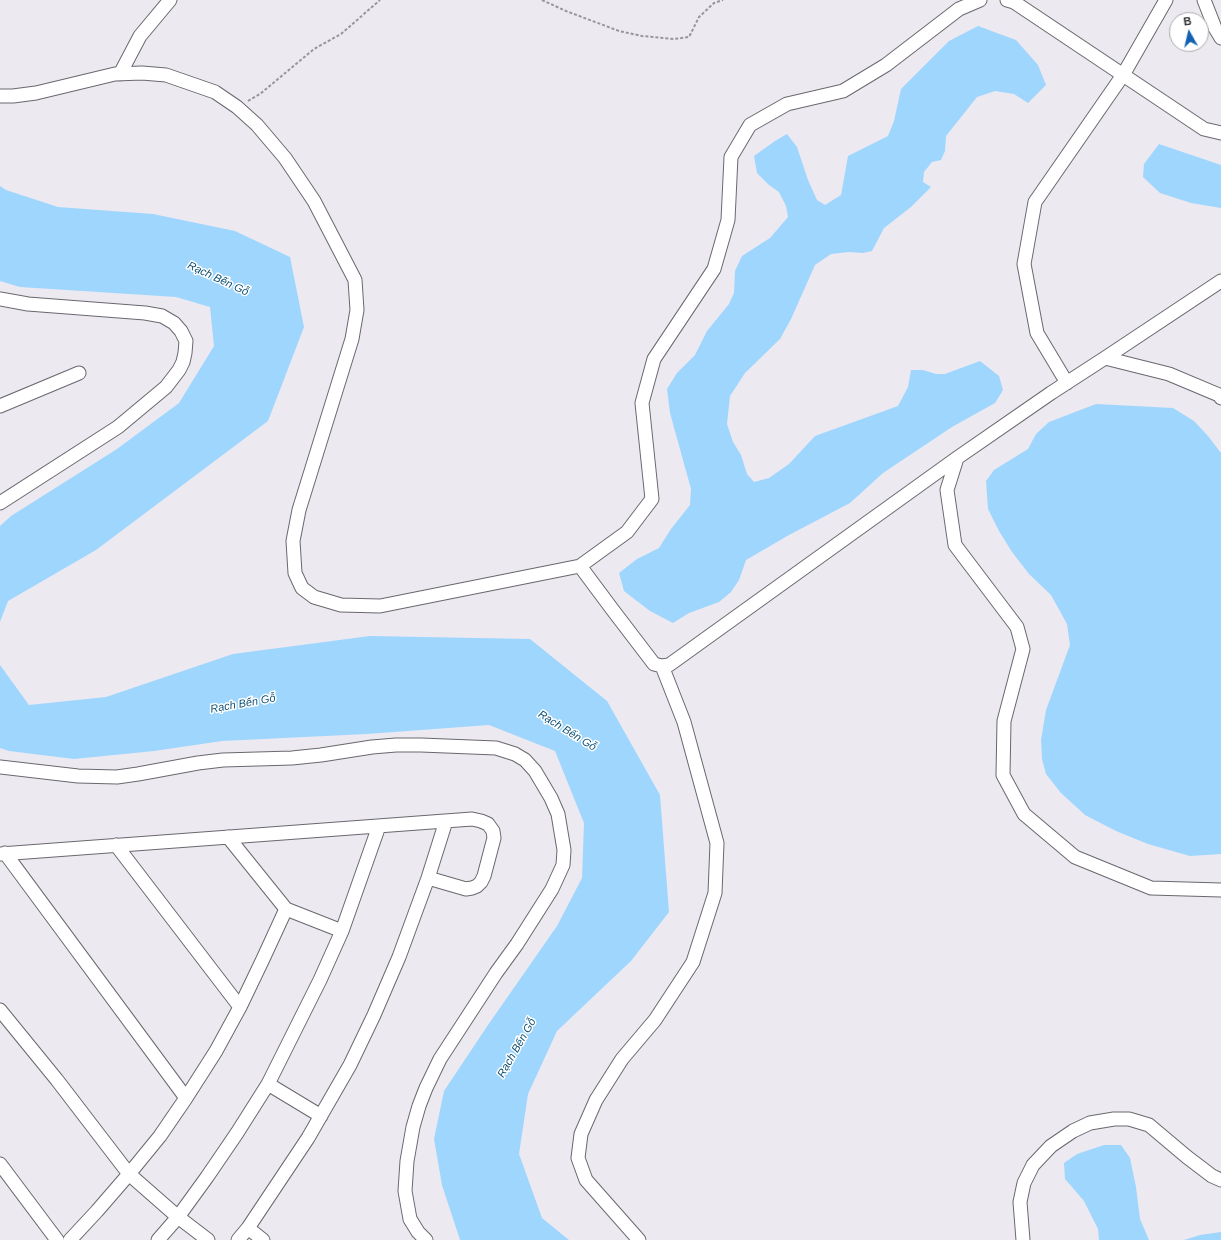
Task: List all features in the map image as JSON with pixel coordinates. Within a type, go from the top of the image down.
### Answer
[{"type":"street","points":[[120,74],[140,36],[170,0]]},
{"type":"street","points":[[0,96],[36,93],[115,74],[142,73],[166,75],[215,92],[237,107],[257,125],[285,158],[314,201],[355,280],[357,310],[352,339],[299,510],[293,541],[295,573],[302,588],[314,597],[342,605],[380,606],[580,566],[627,532],[652,499],[642,403],[654,359],[714,269],[728,220],[731,157],[750,125],[787,104],[843,90],[886,66],[959,9],[980,0]]},
{"type":"street","points":[[1008,0],[1014,2],[1204,129],[1221,133]]},
{"type":"street","points":[[1067,383],[1037,333],[1024,264],[1035,202],[1123,75],[1166,0]]},
{"type":"street","points":[[1204,0],[1221,38]]},
{"type":"street","points":[[580,566],[654,664],[662,666],[669,665],[957,458],[1221,281]]},
{"type":"street","points":[[0,299],[28,304],[145,313],[162,316],[174,323],[182,331],[186,341],[183,362],[166,386],[118,427],[0,503]]},
{"type":"street","points":[[1106,358],[1169,374],[1219,395],[1221,398]]},
{"type":"street","points":[[0,406],[78,373]]},
{"type":"street","points":[[957,458],[947,490],[955,545],[1017,627],[1023,649],[1004,721],[1003,775],[1024,814],[1075,857],[1151,888],[1221,890]]},
{"type":"street","points":[[638,1240],[586,1180],[578,1158],[581,1134],[596,1100],[622,1059],[655,1020],[693,962],[715,893],[717,843],[684,722],[662,666]]},
{"type":"street","points":[[0,767],[78,776],[117,776],[224,760],[292,758],[372,747],[421,745],[496,748],[515,754],[525,760],[535,771],[551,798],[558,814],[564,850],[563,865],[552,889],[440,1059],[419,1106],[413,1127],[407,1161],[405,1191],[410,1219],[418,1232],[426,1240]]},
{"type":"street","points":[[3,853],[472,819],[488,824],[493,831],[494,838],[484,876],[477,886],[466,889],[428,878]]},
{"type":"street","points":[[238,1240],[248,1228],[308,1138],[350,1065],[374,1015],[402,950],[428,878],[446,821]]},
{"type":"street","points":[[158,1240],[178,1217],[229,1145],[268,1084],[317,988],[342,931],[379,826]]},
{"type":"street","points":[[228,837],[286,909],[342,931]]},
{"type":"street","points":[[116,845],[240,1007]]},
{"type":"street","points":[[3,853],[186,1098]]},
{"type":"street","points":[[70,1240],[98,1211],[129,1174],[160,1136],[186,1098],[216,1051],[240,1007],[286,909]]},
{"type":"street","points":[[0,1010],[57,1080],[129,1174],[178,1217],[208,1240]]},
{"type":"street","points":[[268,1084],[321,1116]]},
{"type":"street","points":[[1023,1240],[1020,1202],[1024,1183],[1032,1165],[1051,1146],[1073,1131],[1090,1123],[1114,1119],[1128,1119],[1149,1124],[1187,1157],[1212,1176],[1221,1180]]},
{"type":"street","points":[[0,1164],[57,1240]]},
{"type":"street","points":[[248,1228],[263,1240]]},
{"type":"path","points":[[237,107],[260,94],[314,50],[341,34],[380,0]]},
{"type":"path","points":[[542,0],[566,11],[619,31],[642,36],[674,39],[689,37],[699,17],[714,3],[723,0]]},
{"type":"water","points":[[978,26],[1016,40],[1038,65],[1046,85],[1028,103],[1014,94],[995,91],[977,97],[946,136],[945,151],[941,160],[932,162],[924,172],[923,182],[931,187],[911,207],[884,228],[872,251],[863,253],[849,252],[831,254],[815,265],[791,319],[780,339],[745,373],[730,396],[727,424],[733,442],[741,455],[747,474],[754,482],[769,478],[789,464],[815,436],[898,406],[908,387],[911,370],[923,370],[936,374],[945,374],[980,361],[999,376],[1003,390],[995,403],[952,427],[883,473],[850,503],[789,535],[746,560],[739,580],[731,592],[719,602],[689,613],[673,623],[650,611],[624,591],[619,573],[637,559],[659,548],[671,529],[690,505],[691,489],[670,413],[667,389],[677,373],[695,355],[707,331],[729,304],[734,293],[735,271],[742,256],[770,238],[788,217],[786,206],[779,192],[769,185],[757,173],[754,156],[787,134],[797,147],[808,180],[817,200],[825,205],[841,195],[848,156],[888,136],[894,121],[901,89],[949,41]]},
{"type":"water","points":[[1159,144],[1221,165],[1221,208],[1191,203],[1160,193],[1143,177],[1144,164]]},
{"type":"water","name":"Rạch Bến Gỗ","points":[[0,186],[6,190],[58,207],[153,214],[235,231],[290,257],[304,327],[268,421],[96,550],[8,601],[0,622],[0,526],[11,516],[117,449],[179,403],[214,346],[210,307],[176,297],[20,287],[0,281]]},
{"type":"water","points":[[1096,404],[1173,408],[1194,421],[1221,453],[1221,854],[1190,856],[1148,844],[1116,831],[1085,815],[1061,793],[1046,774],[1042,759],[1041,740],[1046,710],[1070,645],[1067,624],[1051,595],[1029,574],[1012,552],[999,531],[988,509],[986,481],[994,470],[1028,449],[1036,434],[1049,422]]},
{"type":"water","name":"Rạch Bến Gỗ","points":[[370,636],[530,639],[607,701],[660,795],[669,912],[631,961],[557,1031],[528,1094],[519,1154],[542,1218],[569,1240],[460,1240],[442,1185],[434,1139],[444,1091],[557,926],[582,878],[584,823],[555,751],[489,725],[367,734],[222,741],[154,751],[74,759],[9,751],[0,748],[0,665],[29,705],[106,697],[233,654]]},
{"type":"water","points":[[1104,1145],[1121,1145],[1130,1158],[1136,1187],[1140,1219],[1149,1240],[1099,1240],[1098,1229],[1084,1201],[1065,1179],[1064,1163],[1077,1154]]},
{"type":"water","points":[[1221,1232],[1221,1240],[1184,1240],[1200,1235]]}]
